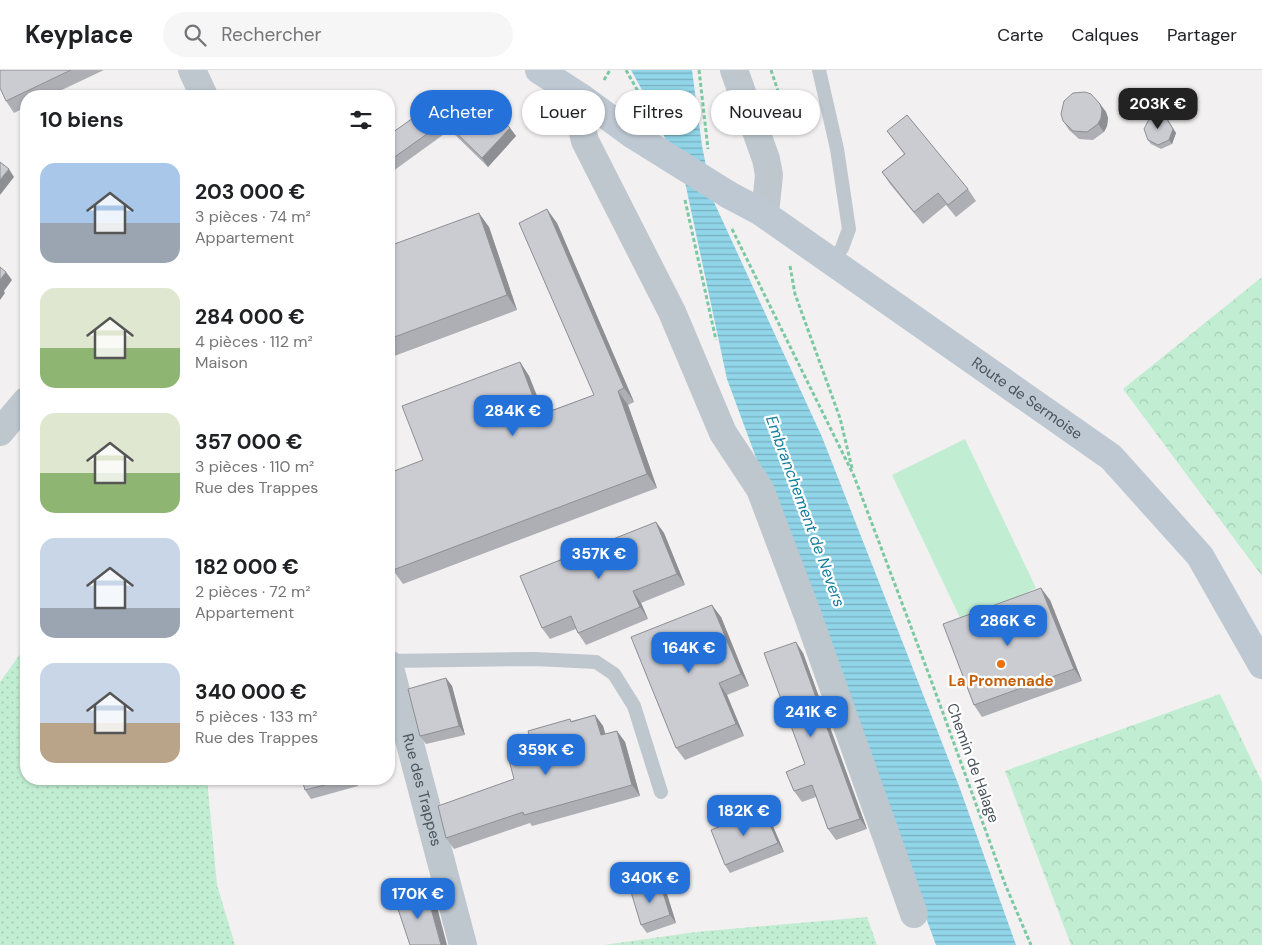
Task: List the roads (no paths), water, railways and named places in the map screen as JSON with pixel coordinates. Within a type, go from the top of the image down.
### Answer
[{"type":"main road","points":[[539,70],[570,90]]},
{"type":"main road","name":"Route de Sermoise","points":[[605,109],[643,126],[729,208],[760,212],[1111,457],[1200,556],[1262,665]]},
{"type":"street","points":[[192,70],[201,90]]},
{"type":"street","points":[[734,70],[766,159],[769,175],[766,204],[760,212]]},
{"type":"street","points":[[583,135],[672,312],[722,432],[760,489],[808,616],[914,914]]},
{"type":"street","points":[[0,432],[20,408]]},
{"type":"street","name":"Rue des Trappes","points":[[395,686],[462,945]]},
{"type":"lane","points":[[819,70],[837,150],[848,230],[842,248],[832,262]]},
{"type":"lane","points":[[395,663],[535,659],[596,662],[614,674],[634,706],[662,792]]},
{"type":"water","points":[[631,70],[692,70],[695,90],[642,90]]},
{"type":"water","name":"Embranchement de Nevers","points":[[663,135],[701,135],[713,200],[822,437],[959,786],[1016,945],[936,945],[727,379],[685,182]]},
{"type":"place","name":"La Promenade","points":[[1001,664]]}]
